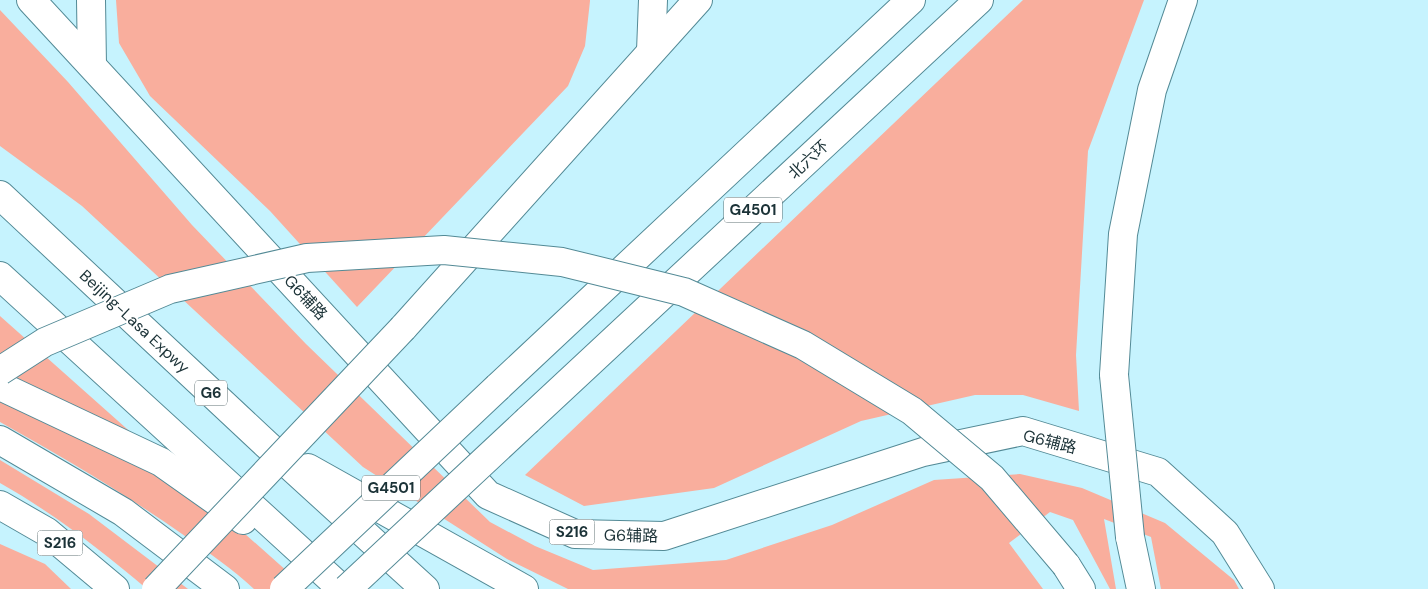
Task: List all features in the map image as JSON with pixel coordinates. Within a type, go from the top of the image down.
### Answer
[{"type":"main road","name":"G6辅路","points":[[31,0],[488,494],[575,534],[664,536],[923,452],[1023,431],[1158,472],[1225,533],[1260,589]]},
{"type":"main road","points":[[91,0],[92,65]]},
{"type":"main road","points":[[650,51],[653,0]]},
{"type":"main road","points":[[156,589],[403,328],[650,51],[698,0]]},
{"type":"main road","name":"G4501","points":[[284,589],[912,0]]},
{"type":"main road","name":"北六环","points":[[347,589],[979,0]]},
{"type":"main road","points":[[1141,589],[1130,537],[1114,375],[1123,234],[1152,90],[1183,0]]},
{"type":"main road","name":"Beijing-Lasa Expwy","points":[[0,194],[266,444],[425,589]]},
{"type":"main road","points":[[0,371],[45,342],[170,289],[307,258],[444,250],[562,262],[684,292],[812,350],[912,411],[992,478],[1066,565],[1081,589]]},
{"type":"main road","points":[[0,276],[342,589]]},
{"type":"main road","points":[[0,386],[161,462],[217,500],[335,589]]},
{"type":"main road","points":[[0,440],[123,512],[225,589]]},
{"type":"main road","points":[[266,444],[524,589]]},
{"type":"main road","name":"S216","points":[[0,505],[47,532],[115,589]]},
{"type":"shaded area","points":[[116,0],[590,1],[585,46],[568,86],[357,307],[270,211],[150,96],[119,43]]},
{"type":"shaded area","points":[[1023,0],[1144,0],[1088,151],[1076,355],[1079,411],[1023,395],[975,395],[861,421],[714,488],[584,506],[525,475]]},
{"type":"shaded area","points":[[0,10],[68,82],[192,225],[306,344],[490,522],[535,546],[593,570],[726,560],[832,525],[934,480],[1020,474],[1082,488],[1165,523],[1234,580],[1239,589],[1161,589],[1151,537],[1104,519],[1116,589],[1110,589],[1073,520],[1050,512],[1009,543],[1043,589],[568,589],[507,559],[363,467],[82,206],[0,146]]},
{"type":"shaded area","points":[[0,316],[307,589],[254,589],[221,561],[140,505],[0,422]]},
{"type":"shaded area","points":[[0,460],[89,514],[188,589],[147,589],[76,533],[0,483]]},
{"type":"shaded area","points":[[0,544],[45,564],[71,589],[0,589]]}]
